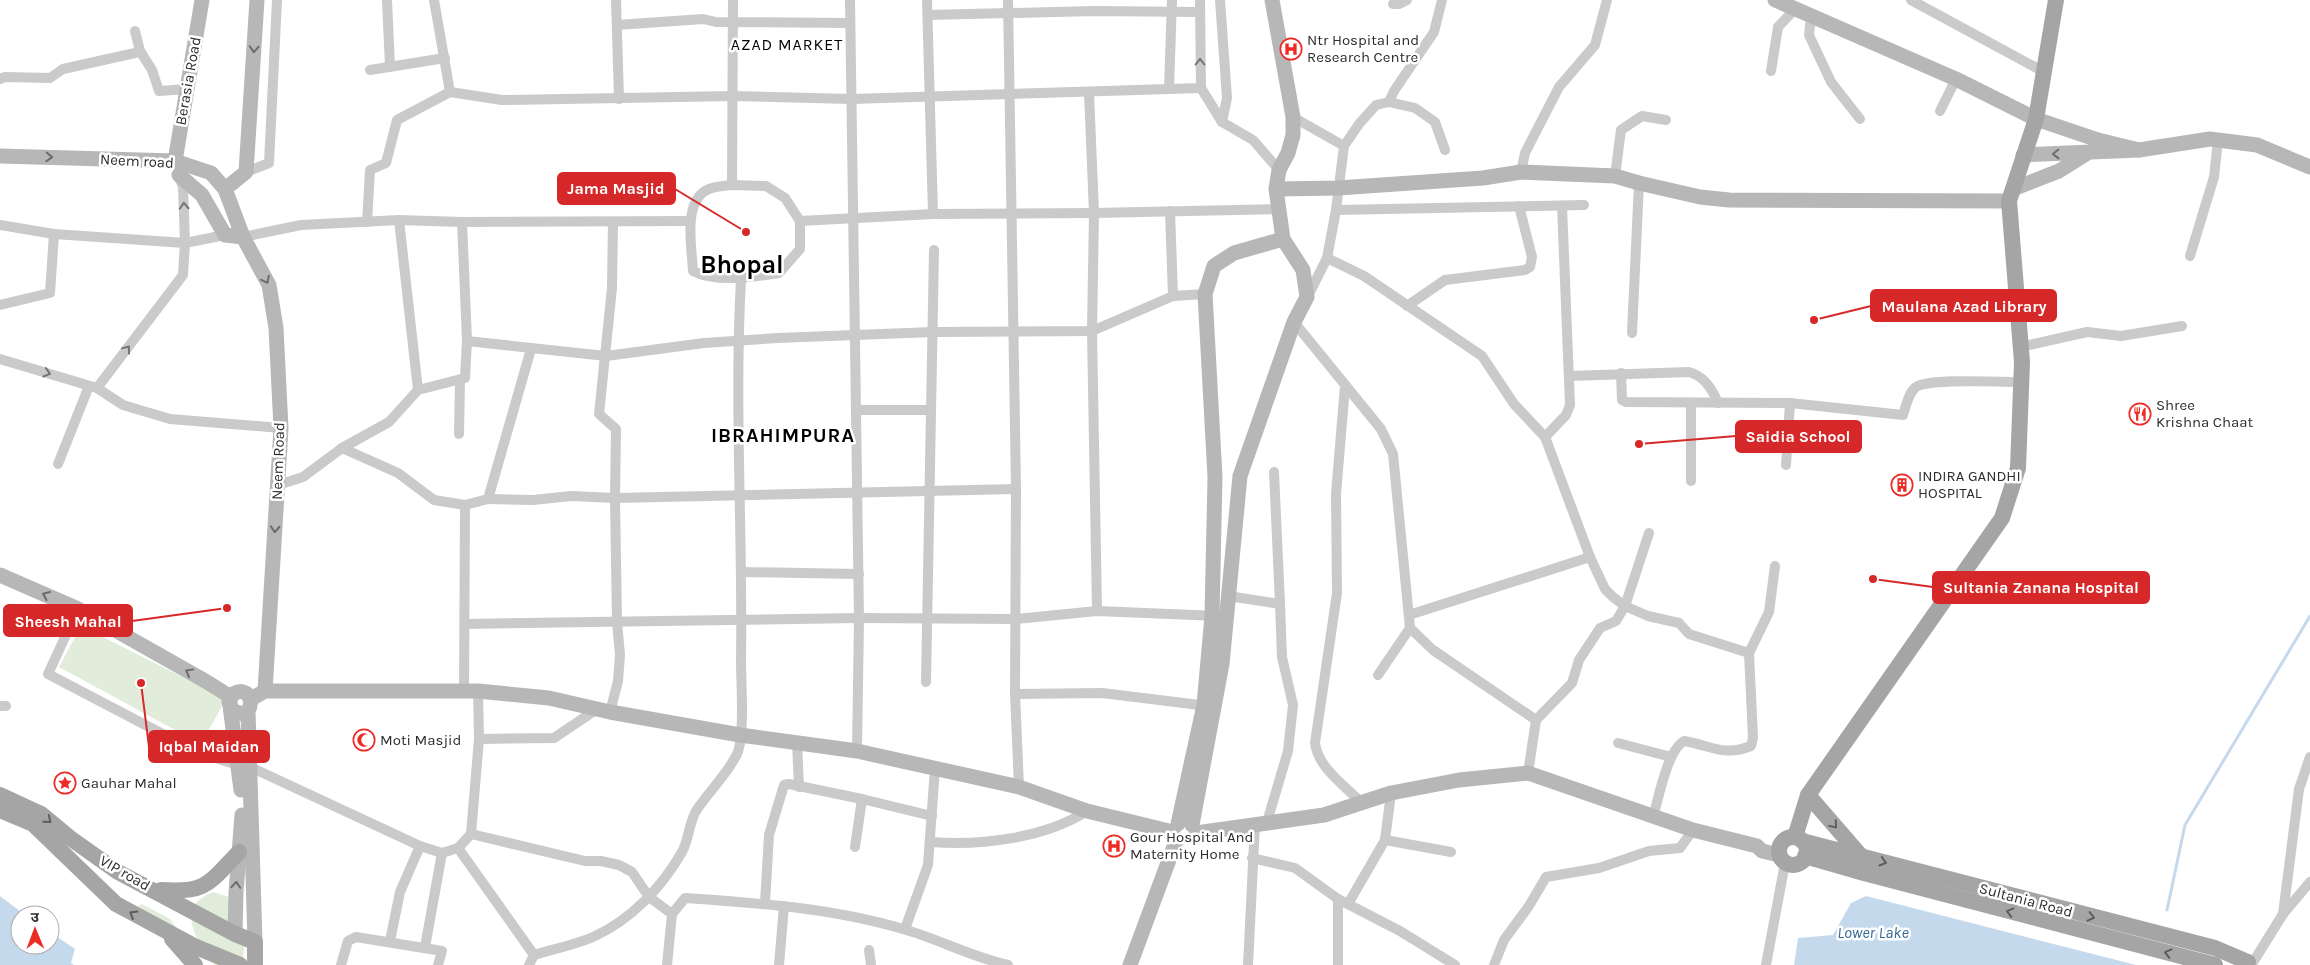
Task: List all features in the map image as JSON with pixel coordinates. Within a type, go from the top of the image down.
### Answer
[{"type":"main road","name":"Berasia Road","points":[[177,168],[187,89],[202,0]]},
{"type":"main road","points":[[225,189],[246,172],[257,0]]},
{"type":"main road","points":[[1140,965],[1183,834],[1209,706],[1220,617],[1228,596],[1240,476],[1294,322],[1307,297],[1303,270],[1283,240],[1276,188],[1279,170],[1288,152],[1293,135],[1293,117],[1272,0]]},
{"type":"main road","points":[[1775,0],[1794,10],[1956,79],[2036,119],[2092,138],[2139,150]]},
{"type":"main road","points":[[0,575],[78,609],[207,682],[230,702],[236,713],[243,714],[265,691],[471,691],[549,698],[603,710],[740,735],[857,751],[1019,787],[1088,811],[1183,834],[1324,815],[1390,793],[1459,780],[1528,773],[1693,830],[1757,846],[1762,851],[1791,850],[1808,795],[2002,518],[2018,468],[2021,382],[2011,195],[2036,119],[2056,0]]},
{"type":"main road","points":[[1276,188],[1338,188],[1483,178],[1521,172],[1615,176],[1700,197],[1729,200],[2011,195],[2059,171],[2086,154],[2092,138]]},
{"type":"main road","points":[[2023,155],[2086,154],[2139,150],[2210,139],[2257,145],[2310,167]]},
{"type":"main road","name":"Neem road","points":[[0,156],[177,168],[210,174],[225,189],[244,237]]},
{"type":"main road","points":[[177,168],[202,195],[225,235],[244,237]]},
{"type":"main road","name":"Neem Road","points":[[244,237],[270,285],[281,428],[265,691]]},
{"type":"main road","points":[[1220,617],[1212,552],[1215,477],[1205,294],[1214,266],[1234,253],[1283,240]]},
{"type":"main road","points":[[1212,552],[1232,554]]},
{"type":"main road","points":[[230,702],[244,766],[255,965]]},
{"type":"main road","points":[[235,964],[242,820],[241,777],[244,766],[250,705]]},
{"type":"main road","points":[[1808,795],[1860,855]]},
{"type":"main road","name":"VIP road","points":[[2,801],[41,814],[70,838],[118,872],[235,934],[255,942]]},
{"type":"main road","name":"VIP road","points":[[2,801],[33,824],[116,904],[165,931],[235,964]]},
{"type":"main road","points":[[1130,965],[1183,834]]},
{"type":"main road","name":"Sultania Road","points":[[1791,850],[1860,855],[2216,948],[2248,964]]},
{"type":"main road","name":"Sultania Road","points":[[1791,850],[1864,873],[2215,965]]},
{"type":"main road","points":[[153,890],[187,892],[203,888],[239,852]]},
{"type":"main road","points":[[165,931],[195,965]]},
{"type":"street","points":[[246,172],[269,163],[277,0]]},
{"type":"street","points":[[388,0],[390,67]]},
{"type":"street","points":[[434,0],[450,92]]},
{"type":"street","points":[[616,0],[619,99]]},
{"type":"street","points":[[732,185],[733,0]]},
{"type":"street","points":[[850,0],[852,218],[860,618],[857,751]]},
{"type":"street","points":[[927,0],[933,214]]},
{"type":"street","points":[[1008,0],[1008,94],[1012,213],[1016,489],[1015,694],[1019,787]]},
{"type":"street","points":[[1094,0],[1094,11]]},
{"type":"street","points":[[1169,89],[1172,0]]},
{"type":"street","points":[[1200,0],[1201,88],[1222,122],[1253,140],[1279,170]]},
{"type":"street","points":[[1220,0],[1227,98],[1222,122]]},
{"type":"street","points":[[1393,4],[1399,4],[1407,0]]},
{"type":"street","points":[[1389,102],[1394,91],[1434,32],[1442,0]]},
{"type":"street","points":[[1521,172],[1525,153],[1559,87],[1595,44],[1607,0]]},
{"type":"street","points":[[1911,0],[2044,72]]},
{"type":"street","points":[[1772,71],[1778,27],[1794,10]]},
{"type":"street","points":[[928,15],[1008,15],[1094,11],[1200,12]]},
{"type":"street","points":[[1811,17],[1809,35],[1831,82],[1860,119]]},
{"type":"street","points":[[617,25],[703,19],[733,22],[850,23]]},
{"type":"street","points":[[135,31],[140,51],[152,70],[159,91],[187,89]]},
{"type":"street","points":[[2,76],[50,78],[63,69],[140,51]]},
{"type":"street","points":[[370,70],[445,58]]},
{"type":"street","points":[[1940,111],[1956,79]]},
{"type":"street","points":[[367,222],[370,170],[386,163],[397,120],[450,92],[502,100],[733,96],[852,99],[931,95],[1089,93],[1201,88]]},
{"type":"street","points":[[1089,93],[1094,213],[1092,331],[1097,611]]},
{"type":"street","points":[[1307,297],[1327,258],[1336,210],[1344,146],[1359,124],[1376,105],[1389,102],[1415,108],[1435,122],[1445,150]]},
{"type":"street","points":[[1615,176],[1621,130],[1642,116],[1666,120]]},
{"type":"street","points":[[1293,117],[1344,146]]},
{"type":"street","points":[[2190,256],[2214,176],[2218,140]]},
{"type":"street","points":[[58,464],[93,387],[183,275],[185,243],[183,187],[177,168]]},
{"type":"street","points":[[1632,333],[1638,183]]},
{"type":"street","points":[[718,186],[766,186],[785,198],[800,221],[800,249],[791,262],[779,273],[741,279],[699,274],[693,271],[690,221],[694,206],[704,192],[718,186]]},
{"type":"street","points":[[1336,210],[1584,205]]},
{"type":"street","points":[[1407,306],[1445,280],[1525,270],[1530,267],[1532,257],[1520,206]]},
{"type":"street","points":[[1545,437],[1566,415],[1570,404],[1562,206]]},
{"type":"street","points":[[800,221],[933,214],[1280,210]]},
{"type":"street","points":[[1170,211],[1173,296]]},
{"type":"street","points":[[399,220],[418,390]]},
{"type":"street","points":[[244,237],[301,226],[399,220],[462,222],[690,221]]},
{"type":"street","points":[[278,485],[303,477],[342,448],[389,422],[418,390],[465,378],[467,341],[462,222]]},
{"type":"street","points":[[478,739],[554,738],[603,710],[618,681],[620,655],[617,622],[616,430],[599,414],[612,288],[613,222]]},
{"type":"street","points":[[0,225],[54,234],[185,243],[225,235]]},
{"type":"street","points":[[0,305],[50,293],[54,234]]},
{"type":"street","points":[[926,682],[934,250]]},
{"type":"street","points":[[1327,258],[1364,276],[1482,356],[1514,404],[1545,437],[1590,557],[1605,589],[1625,606],[1648,616],[1679,623],[1689,634],[1749,653]]},
{"type":"street","points":[[529,965],[534,955],[593,937],[618,923],[649,897],[669,874],[683,849],[695,813],[737,754],[740,735],[742,620],[738,495],[738,342],[741,279]]},
{"type":"street","points":[[467,341],[606,356],[704,343],[777,338],[932,332],[1014,333],[1092,331],[1173,296],[1205,294]]},
{"type":"street","points":[[1294,322],[1381,429],[1393,454],[1410,628],[1378,675]]},
{"type":"street","points":[[2020,347],[2087,332],[2121,336],[2182,326]]},
{"type":"street","points":[[488,500],[531,349]]},
{"type":"street","points":[[0,359],[93,387],[123,405],[170,419],[281,428]]},
{"type":"street","points":[[1570,376],[1676,371],[1694,373],[1700,375],[1713,390],[1718,403]]},
{"type":"street","points":[[1621,374],[1620,395],[1622,400],[1626,402],[1790,403],[1903,415],[1911,393],[1916,387],[1923,384],[1937,382],[2021,382]]},
{"type":"street","points":[[459,434],[460,380]]},
{"type":"street","points":[[1345,386],[1336,494],[1336,593],[1315,743],[1316,754],[1323,765],[1362,803]]},
{"type":"street","points":[[1691,403],[1691,481]]},
{"type":"street","points":[[1786,465],[1790,403]]},
{"type":"street","points":[[856,410],[931,410]]},
{"type":"street","points":[[342,448],[398,473],[434,500],[465,505],[488,500],[533,500],[571,496],[615,498],[1016,489]]},
{"type":"street","points":[[1248,965],[1252,858],[1261,823],[1288,751],[1293,705],[1282,657],[1274,472]]},
{"type":"street","points":[[78,609],[48,674],[199,753],[244,766],[420,846],[442,853],[458,848],[471,834],[478,739],[471,691],[465,624],[465,505]]},
{"type":"street","points":[[1528,773],[1536,720],[1572,683],[1578,660],[1600,628],[1616,621],[1625,606],[1649,532]]},
{"type":"street","points":[[1409,615],[1590,557]]},
{"type":"street","points":[[1653,817],[1671,757],[1678,745],[1684,742],[1715,751],[1729,751],[1751,746],[1754,738],[1749,653],[1769,612],[1776,566]]},
{"type":"street","points":[[741,572],[859,574]]},
{"type":"street","points":[[1228,596],[1280,604]]},
{"type":"street","points":[[465,624],[860,618],[1016,619],[1097,611],[1220,617]]},
{"type":"street","points":[[1410,628],[1433,650],[1536,720]]},
{"type":"street","points":[[1015,694],[1102,693],[1209,706]]},
{"type":"street","points":[[797,743],[799,787]]},
{"type":"street","points":[[1618,743],[1671,757]]},
{"type":"street","points":[[2283,914],[2299,788],[2310,757]]},
{"type":"street","points":[[905,929],[928,865],[935,768]]},
{"type":"street","points":[[765,903],[769,836],[781,788],[786,784],[862,799],[932,816]]},
{"type":"street","points":[[1348,904],[1385,840],[1390,793]]},
{"type":"street","points":[[855,847],[862,799]]},
{"type":"street","points":[[931,842],[957,844],[1001,839],[1069,822],[1088,811]]},
{"type":"street","points":[[1494,965],[1504,940],[1530,906],[1546,877],[1599,868],[1649,851],[1680,848],[1693,830]]},
{"type":"street","points":[[471,834],[585,861],[619,864],[632,872],[649,897],[672,914]]},
{"type":"street","points":[[1385,840],[1450,852]]},
{"type":"street","points":[[390,942],[400,892],[420,846]]},
{"type":"street","points":[[458,848],[534,955]]},
{"type":"street","points":[[1766,965],[1791,850]]},
{"type":"street","points":[[425,947],[442,853]]},
{"type":"street","points":[[1252,858],[1295,868],[1338,899],[1400,931],[1455,965]]},
{"type":"street","points":[[2248,964],[2283,914],[2310,882]]},
{"type":"street","points":[[666,965],[672,914],[686,898],[765,903],[865,919],[905,929],[990,961],[1008,965]]},
{"type":"street","points":[[1338,899],[1338,965]]},
{"type":"street","points":[[779,965],[784,906]]},
{"type":"street","points":[[341,965],[348,941],[356,937],[425,947],[442,952],[438,965]]},
{"type":"street","points":[[869,950],[871,965]]},
{"type":"green space","points":[[81,626],[226,699],[201,744],[59,667]]},
{"type":"green space","points":[[213,892],[229,897],[245,942],[242,965],[214,965],[196,936],[192,916],[194,906],[201,898]]},
{"type":"green space","points":[[142,904],[170,919],[179,932],[136,908]]},
{"type":"water","points":[[0,896],[12,905],[10,905],[10,955],[60,955],[60,939],[75,949],[71,963],[74,965],[0,965]]},
{"type":"water","name":"Lower Lake","points":[[1866,896],[2136,965],[1794,965],[1798,938],[1833,935],[1851,903]]},
{"type":"waterway","points":[[2167,910],[2185,825],[2310,616]]},
{"type":"place","name":"Ntr Hospital and Research Centre","points":[[1291,49]]},
{"type":"place","name":"Jama Masjid","points":[[746,232]]},
{"type":"place","name":"Maulana Azad Library","points":[[1814,320]]},
{"type":"place","name":"Shree Krishna Chaat","points":[[2140,414]]},
{"type":"place","name":"Saidia School","points":[[1639,444]]},
{"type":"place","name":"INDIRA GANDHI HOSPITAL","points":[[1902,485]]},
{"type":"place","name":"Sultania Zanana Hospital","points":[[1873,579]]},
{"type":"place","name":"Sheesh Mahal","points":[[227,608]]},
{"type":"place","name":"Iqbal Maidan","points":[[141,683]]},
{"type":"place","name":"Moti Masjid","points":[[364,740]]},
{"type":"place","name":"Gauhar Mahal","points":[[65,783]]},
{"type":"place","name":"Gour Hospital And Maternity Home","points":[[1114,846]]},
{"type":"district","name":"AZAD MARKET","points":[[787,44]]},
{"type":"district","name":"Bhopal","points":[[742,264]]},
{"type":"district","name":"IBRAHIMPURA","points":[[783,435]]}]
